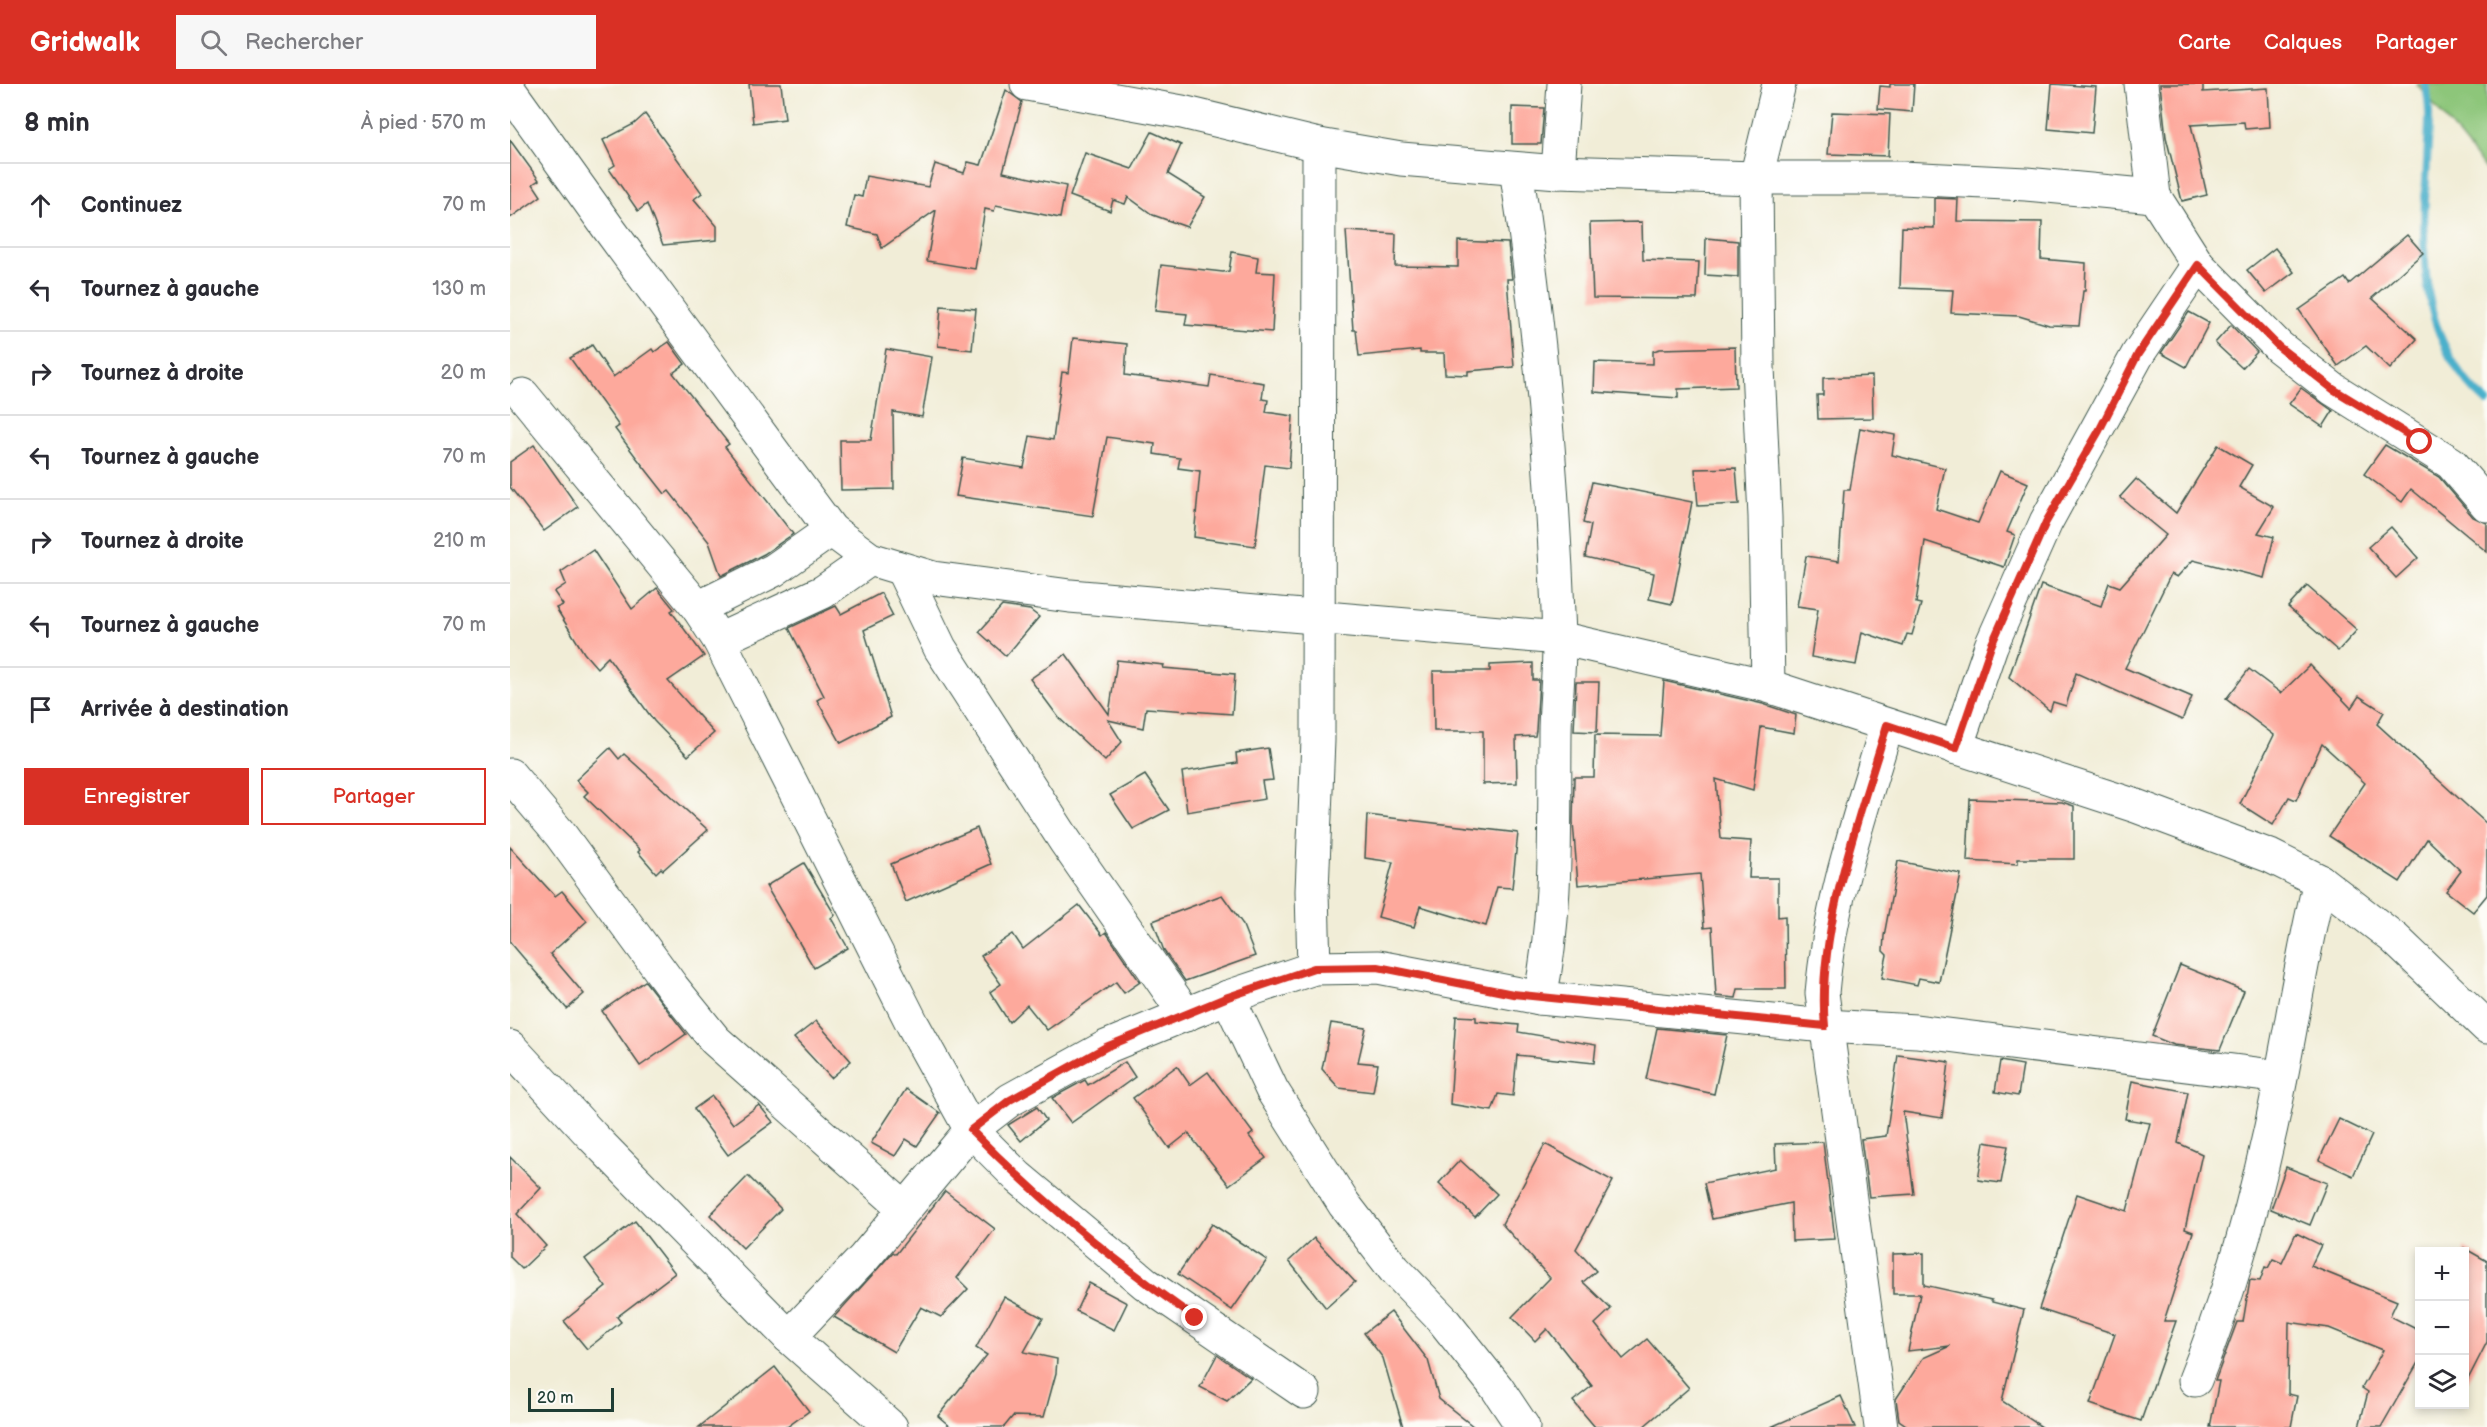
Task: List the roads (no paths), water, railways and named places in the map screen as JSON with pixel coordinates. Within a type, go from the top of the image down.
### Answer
[{"type":"street","points":[[1028,84],[1182,112],[1319,145],[1401,159],[1558,172],[1756,178],[1914,179],[2026,184],[2154,196]]},
{"type":"street","points":[[1558,172],[1564,84]]},
{"type":"street","points":[[1768,686],[1765,517],[1758,367],[1756,178],[1779,84]]},
{"type":"street","points":[[2141,84],[2154,196],[2198,265],[2279,347],[2333,389],[2451,463],[2487,506]]},
{"type":"street","points":[[510,91],[831,530],[870,559],[903,571],[933,578],[1070,596],[1559,638],[1768,686],[2158,814],[2270,856],[2320,881],[2394,938],[2487,1027]]},
{"type":"street","points":[[1314,968],[1312,891],[1318,740],[1319,145]]},
{"type":"street","points":[[1516,169],[1533,276],[1544,394],[1559,638],[1555,728],[1554,885],[1547,964],[1540,998]]},
{"type":"street","points":[[1956,748],[1991,646],[2046,522],[2099,431],[2138,354],[2198,265]]},
{"type":"street","points":[[514,393],[698,608],[719,640],[913,1025],[971,1130],[1018,1177],[1146,1284],[1304,1392]]},
{"type":"street","points":[[698,608],[774,570],[831,530]]},
{"type":"street","points":[[719,640],[823,592],[870,559]]},
{"type":"street","points":[[903,571],[940,648],[1065,841],[1186,1015]]},
{"type":"street","points":[[1881,1427],[1822,993],[1826,952],[1853,842],[1887,725]]},
{"type":"street","points":[[516,795],[560,834],[673,988],[715,1040],[904,1208]]},
{"type":"street","points":[[2195,1380],[2217,1325],[2249,1219],[2281,1077],[2305,943],[2320,881]]},
{"type":"street","points":[[789,1337],[864,1258],[971,1130],[1010,1100],[1106,1047],[1228,997],[1314,968],[1378,967],[1540,998],[1825,1026],[1928,1032],[2281,1077]]},
{"type":"street","points":[[1228,997],[1272,1090],[1344,1204],[1394,1269],[1442,1319],[1497,1388],[1523,1427]]},
{"type":"street","points":[[510,1047],[593,1137],[789,1337],[891,1427]]},
{"type":"waterway","points":[[2425,84],[2429,113],[2424,227],[2428,291],[2435,321],[2447,350],[2464,377],[2487,402]]}]
